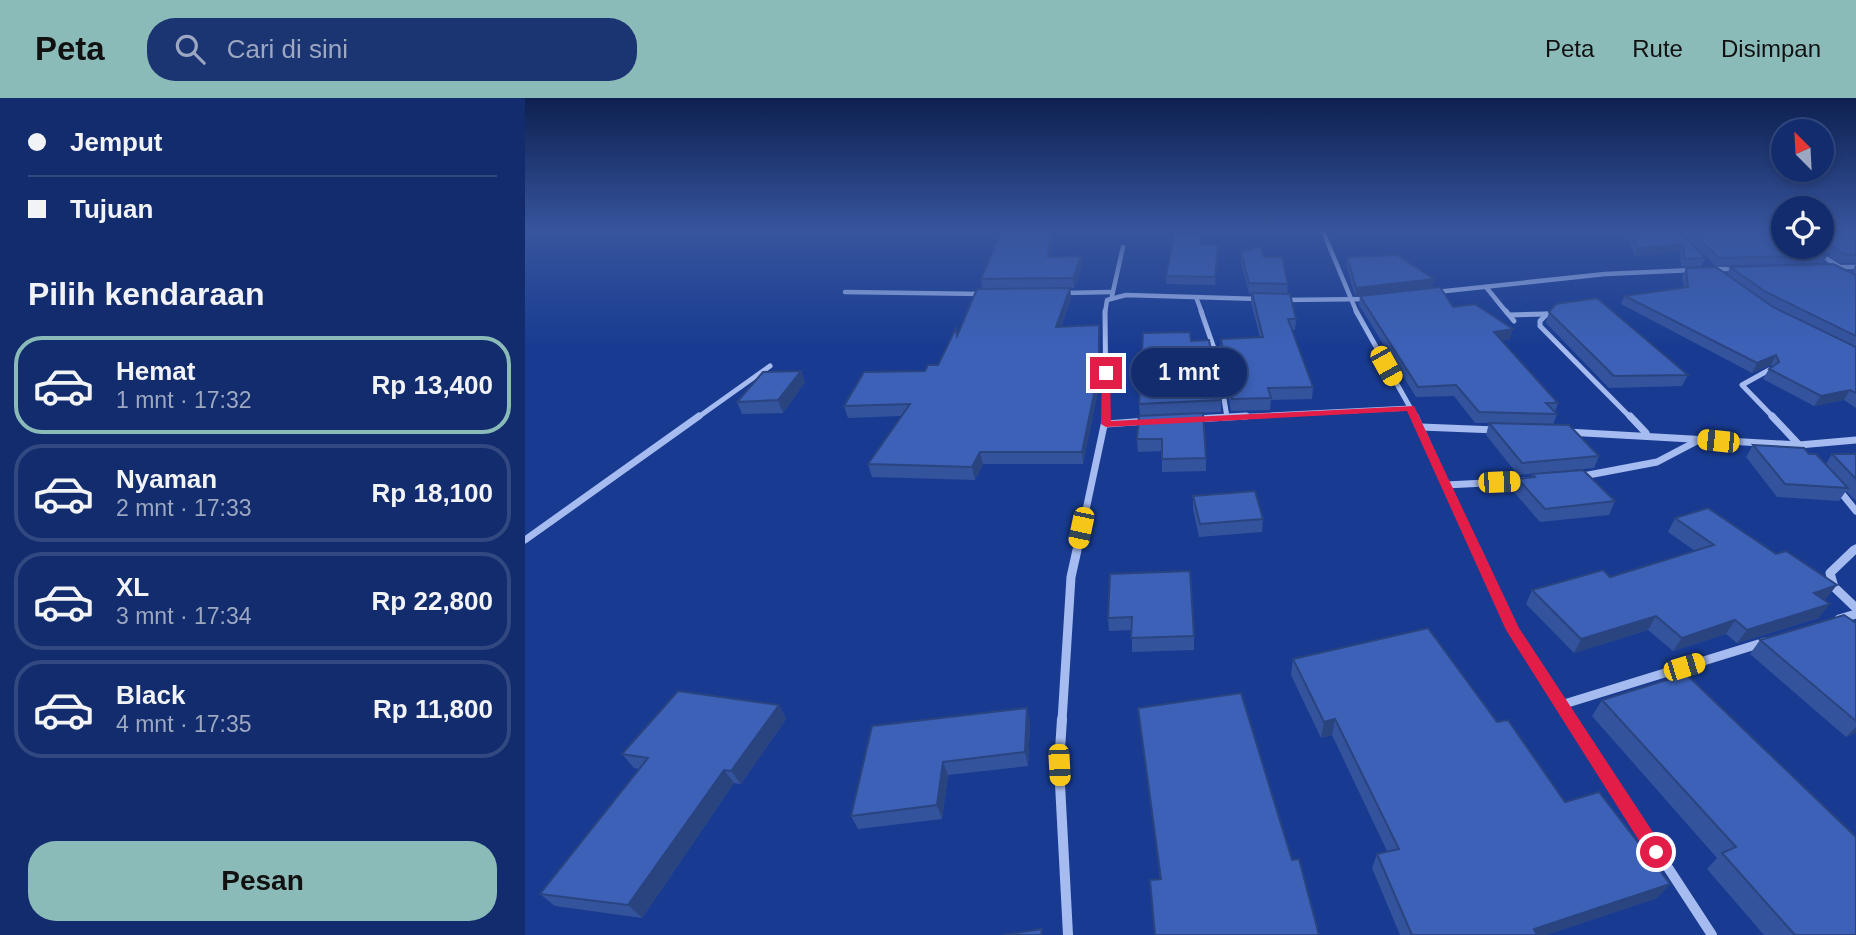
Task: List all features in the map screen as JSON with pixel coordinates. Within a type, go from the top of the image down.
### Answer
[{"type":"street","points":[[1068,935],[1059,765],[1071,577],[1106,424],[1104,318],[1118,268]]},
{"type":"street","points":[[1337,268],[1350,301],[1421,428],[1513,630],[1712,935]]},
{"type":"street","points":[[1423,294],[1605,274],[1746,268]]},
{"type":"street","points":[[1838,269],[1846,268]]},
{"type":"street","points":[[1708,269],[1719,278]]},
{"type":"street","points":[[1838,269],[1847,273]]},
{"type":"street","points":[[1486,287],[1512,318],[1547,314],[1540,320],[1540,326],[1646,434]]},
{"type":"street","points":[[845,292],[987,294]]},
{"type":"street","points":[[1056,293],[1350,301],[1374,299]]},
{"type":"street","points":[[1196,297],[1217,357],[1227,417]]},
{"type":"street","points":[[525,540],[770,366]]},
{"type":"street","points":[[1769,370],[1742,385],[1807,454]]},
{"type":"street","points":[[1187,419],[1411,408]]},
{"type":"street","points":[[1106,424],[1160,421]]},
{"type":"street","points":[[1421,428],[1501,430]]},
{"type":"street","points":[[1554,431],[1646,434],[1799,445],[1856,440]]},
{"type":"street","points":[[1575,477],[1657,462],[1699,439]]},
{"type":"street","points":[[1831,480],[1856,511]]},
{"type":"street","points":[[1446,485],[1539,481]]},
{"type":"street","points":[[1856,548],[1830,573],[1834,587],[1856,608]]},
{"type":"street","points":[[1830,622],[1856,614]]},
{"type":"street","points":[[1561,705],[1779,638]]},
{"type":"building","points":[[986,268],[1077,268],[1073,278],[981,279]]},
{"type":"building","points":[[1168,268],[1216,268],[1215,277],[1166,276]]},
{"type":"building","points":[[1245,268],[1284,268],[1288,284],[1249,283]]},
{"type":"building","points":[[1350,268],[1417,268],[1434,279],[1356,288]]},
{"type":"building","points":[[1686,268],[1718,268],[1773,307],[1856,347],[1856,393],[1850,390],[1821,396],[1769,369],[1779,362],[1776,355],[1757,363],[1625,296],[1688,287]]},
{"type":"building","points":[[1732,268],[1841,268],[1856,275],[1856,336],[1766,292]]},
{"type":"building","points":[[1440,287],[1453,307],[1475,304],[1513,329],[1494,332],[1558,403],[1546,403],[1557,414],[1479,412],[1456,385],[1418,387],[1360,296]]},
{"type":"building","points":[[1070,288],[1056,327],[1099,325],[1099,370],[1082,452],[980,452],[972,467],[868,464],[910,404],[844,406],[864,372],[925,371],[928,365],[938,365],[956,328],[957,336],[977,289]]},
{"type":"building","points":[[1252,293],[1290,294],[1296,319],[1288,319],[1313,387],[1268,388],[1271,398],[1232,399],[1221,339],[1263,337]]},
{"type":"building","points":[[1597,298],[1688,375],[1614,376],[1549,312],[1556,304]]},
{"type":"building","points":[[1190,332],[1191,341],[1209,340],[1221,400],[1139,404],[1143,333]]},
{"type":"building","points":[[801,371],[778,400],[737,402],[763,372]]},
{"type":"building","points":[[1203,413],[1206,458],[1162,459],[1162,439],[1137,439],[1139,416]]},
{"type":"building","points":[[1489,423],[1569,425],[1599,456],[1522,463]]},
{"type":"building","points":[[1753,445],[1804,448],[1809,454],[1816,454],[1848,488],[1785,484]]},
{"type":"building","points":[[1832,454],[1856,454],[1856,479]]},
{"type":"building","points":[[1583,470],[1615,501],[1545,509],[1518,479],[1535,477],[1532,474]]},
{"type":"building","points":[[1255,491],[1263,519],[1200,524],[1193,496]]},
{"type":"building","points":[[1708,508],[1776,554],[1786,551],[1837,585],[1814,593],[1830,604],[1747,630],[1735,620],[1682,638],[1656,616],[1581,639],[1532,590],[1603,570],[1610,577],[1714,545],[1675,518]]},
{"type":"building","points":[[1190,571],[1194,636],[1131,638],[1132,617],[1108,618],[1110,574]]},
{"type":"building","points":[[1844,615],[1856,623],[1856,721],[1760,640]]},
{"type":"building","points":[[1428,628],[1497,722],[1508,720],[1565,802],[1599,792],[1670,884],[1534,929],[1537,935],[1412,935],[1377,854],[1399,849],[1335,719],[1324,722],[1293,659]]},
{"type":"building","points":[[1686,674],[1856,837],[1856,935],[1795,935],[1722,853],[1736,847],[1602,700]]},
{"type":"building","points":[[678,691],[779,705],[731,771],[724,770],[628,905],[540,894],[648,758],[622,754]]},
{"type":"building","points":[[1241,693],[1292,860],[1299,859],[1319,935],[1155,935],[1150,880],[1161,879],[1138,708]]},
{"type":"building","points":[[1027,708],[1025,752],[943,762],[937,805],[851,816],[872,726]]},
{"type":"building","points":[[1042,929],[1041,935],[1003,935]]},
{"type":"route","points":[[1106,373],[1106,424],[1382,412],[1411,408],[1513,630],[1656,852]]}]
